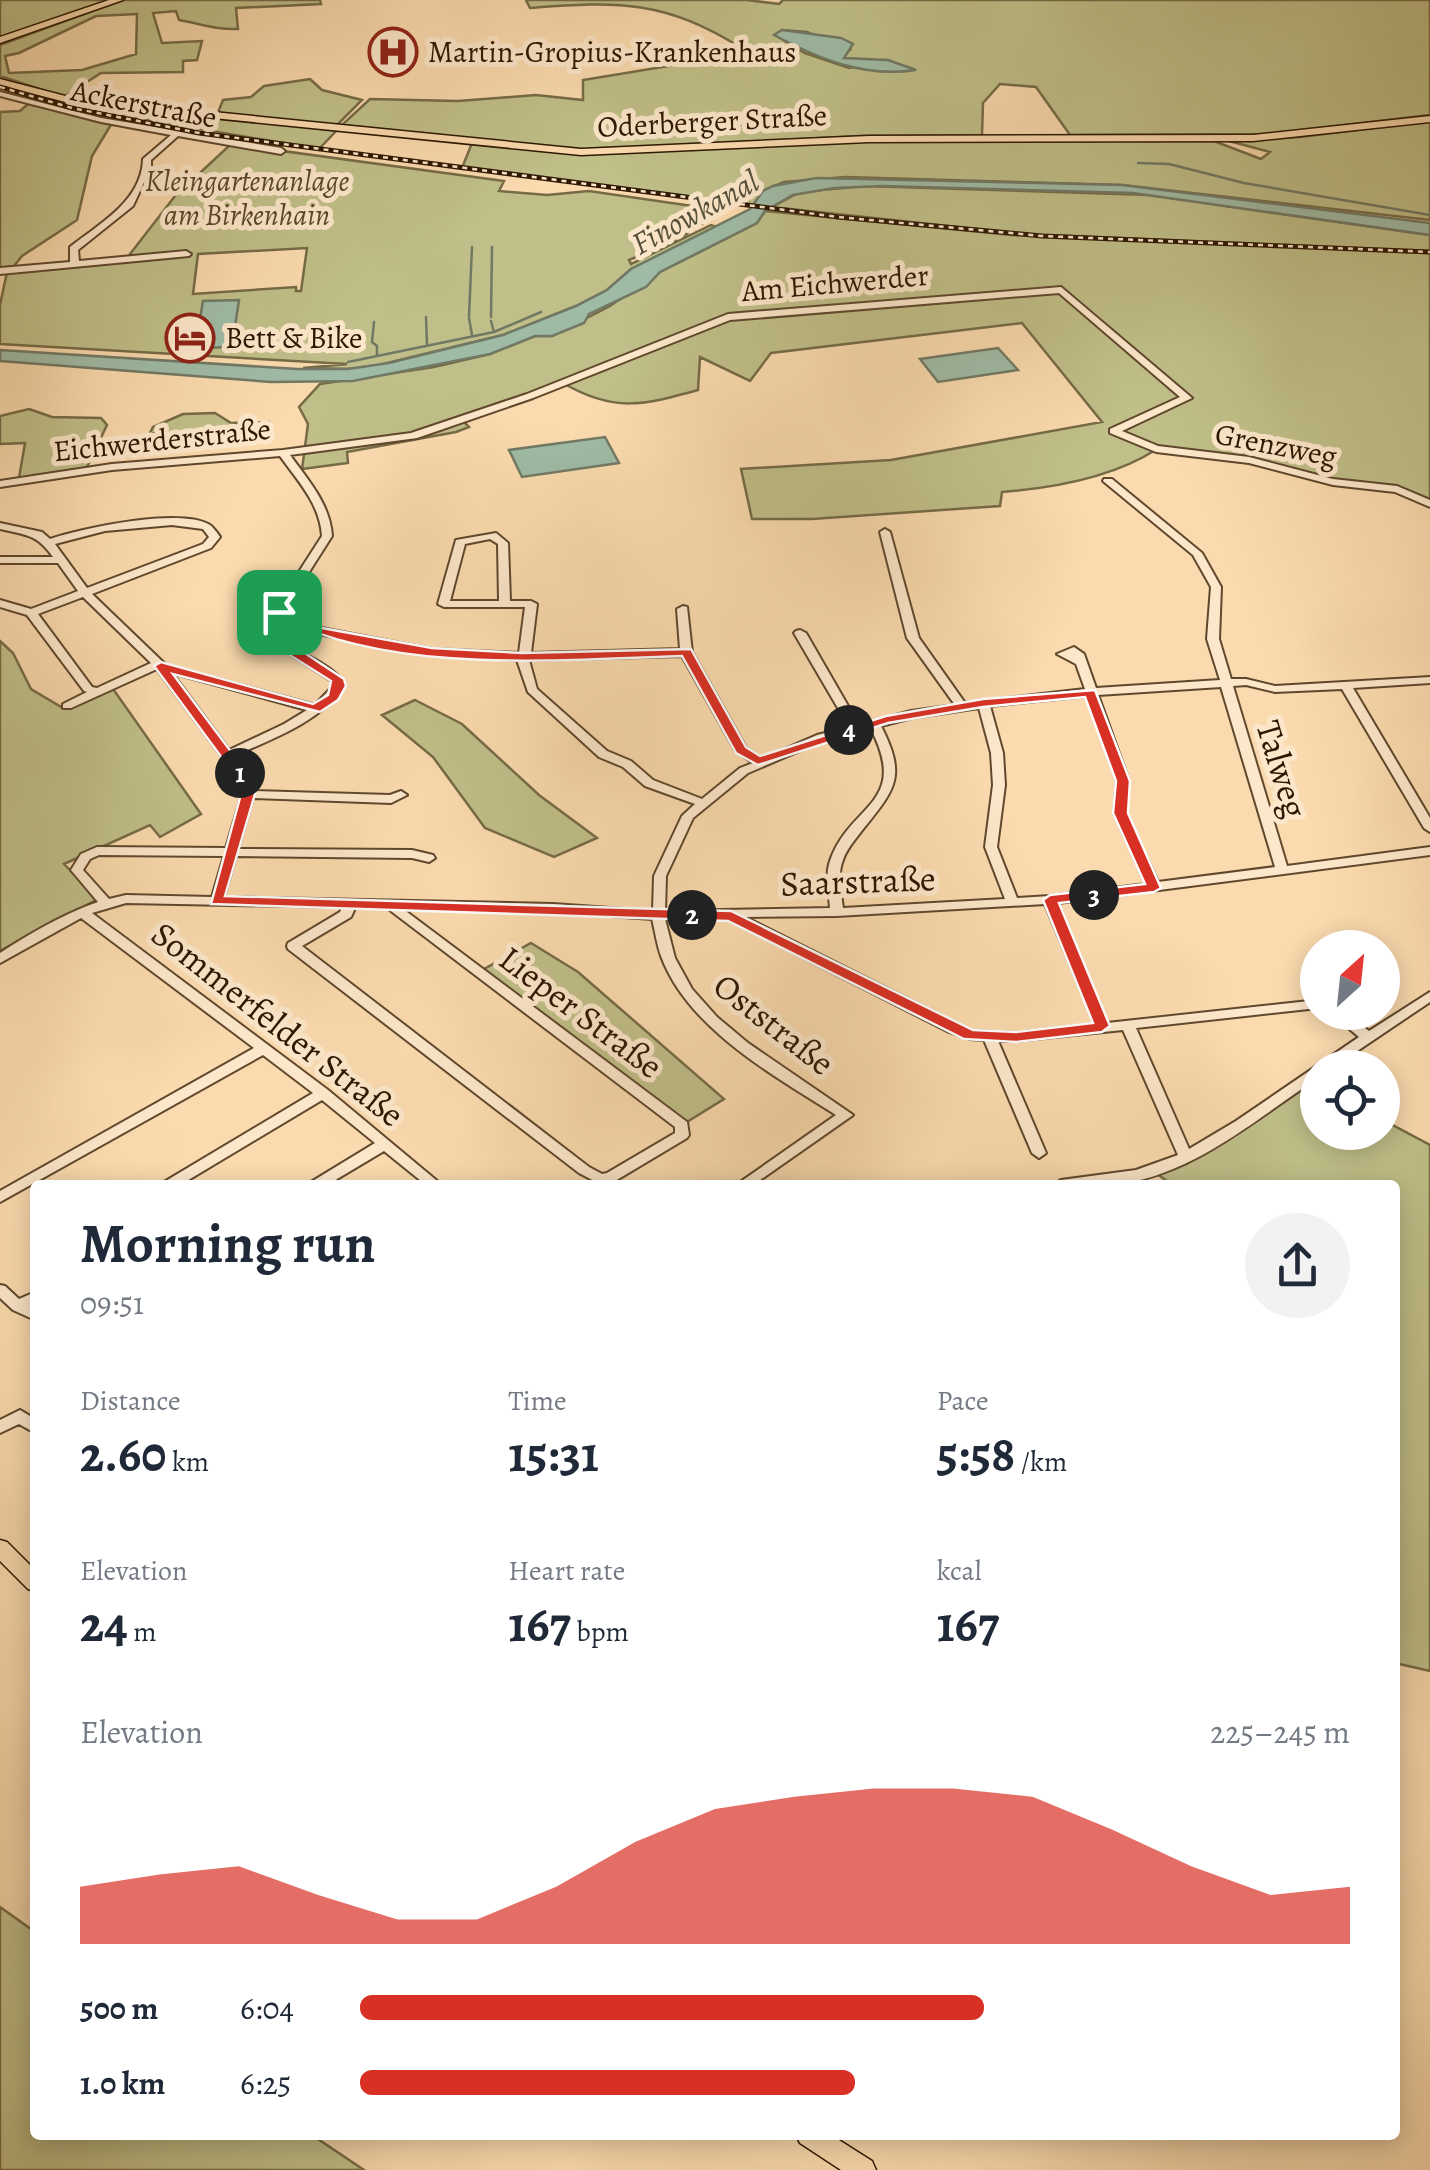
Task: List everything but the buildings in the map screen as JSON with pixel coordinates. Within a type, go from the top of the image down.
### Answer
[{"type":"main road","points":[[0,40],[118,0]]},
{"type":"main road","name":"Oderberger Straße","points":[[0,82],[73,101],[581,152],[869,139],[1253,138],[1430,119]]},
{"type":"main road","points":[[3,1555],[30,1579]]},
{"type":"main road","points":[[817,2140],[863,2170]]},
{"type":"street","name":"Ackerstraße","points":[[0,94],[113,122],[281,150]]},
{"type":"street","points":[[75,264],[72,249],[130,204],[147,159],[174,136]]},
{"type":"street","points":[[0,271],[186,254]]},
{"type":"street","name":"Am Eichwerder","points":[[328,447],[412,436],[465,421],[728,317],[1061,290],[1187,398],[1114,432]]},
{"type":"street","name":"Grenzweg","points":[[1114,432],[1156,449],[1249,460],[1333,482],[1398,490],[1430,504]]},
{"type":"street","name":"Eichwerderstraße","points":[[0,484],[112,467],[328,447]]},
{"type":"street","points":[[227,756],[316,709],[333,697],[339,686],[337,679],[289,649],[256,637],[257,624],[279,612],[321,548],[328,526],[310,486],[283,453]]},
{"type":"street","points":[[1108,482],[1197,553],[1206,566],[1216,587],[1213,639],[1224,684]]},
{"type":"street","points":[[32,613],[207,546],[214,537],[213,530],[200,524],[168,522],[88,532],[49,543]]},
{"type":"street","points":[[0,526],[38,534],[49,543],[84,593],[160,665],[246,781],[248,794],[217,900]]},
{"type":"street","points":[[885,532],[913,638],[962,707]]},
{"type":"street","points":[[505,605],[503,544],[492,535],[460,542],[444,604],[505,605],[531,604],[526,652],[522,657]]},
{"type":"street","points":[[0,560],[59,560]]},
{"type":"street","points":[[0,602],[32,613],[88,689],[94,691]]},
{"type":"street","points":[[683,608],[686,652],[741,750],[758,761]]},
{"type":"street","points":[[279,612],[318,631],[424,650],[522,657],[686,652]]},
{"type":"street","points":[[800,633],[855,728]]},
{"type":"street","points":[[522,657],[532,690],[603,754],[626,764],[648,783],[700,802]]},
{"type":"street","points":[[1079,661],[1123,781],[1120,813],[1154,888]]},
{"type":"street","points":[[66,706],[160,665],[316,709]]},
{"type":"street","points":[[655,915],[668,846],[700,802],[730,777],[758,761],[855,728],[983,703],[1090,692],[1246,682],[1275,689],[1430,680]]},
{"type":"street","name":"Talweg","points":[[1224,684],[1282,871]]},
{"type":"street","points":[[1346,685],[1430,828]]},
{"type":"street","points":[[983,703],[997,752],[999,785],[991,847],[1013,902]]},
{"type":"street","points":[[837,912],[835,862],[879,801],[892,775],[890,749],[874,723]]},
{"type":"street","points":[[248,794],[390,799],[400,796]]},
{"type":"street","name":"Saarstraße","points":[[0,959],[106,902],[126,899],[731,916],[1050,900],[1430,851]]},
{"type":"street","points":[[106,902],[78,870],[85,858],[96,852],[412,854],[429,858]]},
{"type":"street","points":[[1050,900],[1102,1026]]},
{"type":"street","name":"Lieper Straße","points":[[350,903],[346,914],[293,946],[584,1170],[600,1179],[610,1178],[682,1136],[682,1125],[389,904]]},
{"type":"street","name":"Sommerfelder Straße","points":[[84,913],[324,1093],[429,1180]]},
{"type":"street","name":"Oststraße","points":[[655,915],[672,972],[699,1008],[740,1043],[846,1116]]},
{"type":"street","points":[[731,916],[952,1028],[988,1036],[1016,1037],[1300,1006]]},
{"type":"street","points":[[1348,1050],[1430,996]]},
{"type":"street","points":[[1128,1026],[1187,1156]]},
{"type":"street","points":[[1359,1030],[1368,1037]]},
{"type":"street","points":[[988,1036],[1039,1154]]},
{"type":"street","points":[[0,1196],[265,1048]]},
{"type":"street","points":[[1101,1180],[1133,1176],[1187,1156],[1300,1082]]},
{"type":"street","points":[[177,1180],[324,1093]]},
{"type":"street","points":[[750,1180],[846,1116]]},
{"type":"street","points":[[324,1180],[385,1144]]},
{"type":"street","points":[[0,1290],[30,1312]]},
{"type":"street","points":[[18,1306],[30,1299]]},
{"type":"street","points":[[0,1427],[20,1416],[30,1423]]},
{"type":"green space","points":[[0,0],[114,0],[0,37]]},
{"type":"green space","points":[[122,0],[320,0],[321,4],[236,8],[238,29],[179,20],[176,11],[153,13],[162,43],[202,41],[197,60],[183,61],[183,72],[101,73],[64,97],[0,76],[0,45]],"holes":[[[137,14],[136,54],[82,70],[9,73],[5,56],[96,16]]]},
{"type":"green space","points":[[526,0],[747,0],[779,4],[783,0],[1430,0],[1430,115],[1268,134],[1070,135],[1036,87],[1000,84],[983,103],[982,135],[859,136],[582,150],[342,125],[370,99],[458,101],[536,95],[583,100],[583,80],[717,58],[743,49],[689,21],[641,8],[530,8]],"holes":[[[782,30],[807,32],[850,50],[842,57],[866,62],[888,60],[849,68],[805,53],[775,35]]]},
{"type":"green space","points":[[310,79],[322,90],[362,100],[338,124],[330,126],[217,115],[223,100],[251,97],[264,86]]},
{"type":"green space","points":[[28,104],[112,123],[92,156],[77,220],[22,256],[14,266],[0,268],[0,112],[20,111]]},
{"type":"green space","points":[[131,109],[338,129],[319,149],[122,116]]},
{"type":"green space","points":[[1430,121],[1430,220],[1122,185],[845,177],[784,182],[763,191],[756,205],[462,168],[472,143],[561,152],[869,140],[1214,141],[1261,159],[1270,152],[1229,141],[1300,137]]},
{"type":"green space","name":"Kleingartenanlage am Birkenhain","points":[[231,144],[504,181],[499,191],[547,195],[589,191],[699,207],[684,216],[705,222],[679,239],[629,260],[631,264],[711,225],[717,227],[631,269],[607,290],[576,306],[503,335],[379,365],[303,368],[347,364],[0,344],[0,305],[7,272],[142,256],[130,254],[175,196]],"holes":[[[307,248],[301,291],[296,291],[296,287],[193,294],[198,254]]]},
{"type":"green space","points":[[864,186],[1150,195],[1430,235],[1430,251],[1022,234],[772,207],[800,192]]},
{"type":"green space","points":[[765,211],[1012,235],[1430,253],[1430,504],[1397,489],[1333,482],[1249,460],[1157,449],[1122,467],[1082,479],[1002,492],[1000,506],[812,519],[752,519],[741,469],[891,460],[1102,422],[1022,323],[771,353],[750,381],[700,357],[698,390],[645,402],[598,399],[563,383],[461,419],[469,427],[456,432],[347,452],[348,463],[302,469],[308,424],[299,407],[320,384],[434,367],[490,354],[535,336],[552,336],[610,306],[660,272],[757,223]]},
{"type":"green space","points":[[29,409],[52,417],[101,418],[107,425],[86,469],[19,478],[25,443],[0,444],[0,416]]},
{"type":"green space","points":[[215,413],[231,423],[269,422],[272,432],[201,441],[150,433],[153,427],[183,414]]},
{"type":"green space","points":[[0,641],[13,653],[31,689],[63,708],[111,686],[201,814],[160,837],[150,825],[64,864],[98,899],[0,951]]},
{"type":"green space","points":[[415,700],[462,724],[539,795],[597,838],[554,857],[485,828],[433,757],[382,715]]},
{"type":"green space","points":[[531,943],[578,972],[724,1099],[682,1125],[477,973]]},
{"type":"green space","points":[[1300,1087],[1300,1150],[1400,1150],[1400,1129],[1430,1145],[1430,1671],[1400,1664],[1400,1180],[1166,1180],[1157,1174],[1186,1164]]},
{"type":"green space","points":[[0,1907],[30,1928],[30,2140],[319,2140],[364,2170],[0,2170]]},
{"type":"shaded area","points":[[782,30],[841,38],[853,44],[844,58],[888,60],[916,70],[878,71],[842,64],[774,35]]},
{"type":"shaded area","points":[[816,178],[1122,185],[1430,223],[1430,235],[1133,193],[834,188],[793,195],[765,211],[757,223],[660,272],[646,287],[589,314],[584,323],[552,336],[535,336],[490,354],[353,381],[271,382],[0,361],[0,350],[297,369],[348,369],[389,363],[503,335],[576,306],[607,290],[631,269],[750,209],[763,191]]},
{"type":"shaded area","points":[[239,300],[232,347],[195,348],[203,301]]},
{"type":"shaded area","points":[[998,348],[1018,370],[938,382],[920,359]]},
{"type":"shaded area","points":[[605,437],[619,463],[522,477],[509,450]]},
{"type":"waterway","points":[[1138,163],[1169,164],[1244,183],[1430,215]]},
{"type":"waterway","points":[[469,316],[472,247]]},
{"type":"waterway","points":[[491,317],[492,247]]},
{"type":"waterway","points":[[494,332],[541,312]]},
{"type":"waterway","points":[[426,317],[427,344]]},
{"type":"waterway","points":[[469,318],[472,335]]},
{"type":"waterway","points":[[491,321],[494,332]]},
{"type":"waterway","points":[[374,322],[372,342],[377,346],[377,356]]},
{"type":"waterway","points":[[348,362],[494,332]]},
{"type":"railway","points":[[0,87],[72,108],[199,133],[838,217],[1042,236],[1430,252]]},
{"type":"place","name":"Martin-Gropius-Krankenhaus","points":[[393,52]]},
{"type":"place","name":"Bett & Bike","points":[[190,338]]},
{"type":"route","points":[[279,612],[318,631],[432,652],[522,657],[686,652],[741,750],[758,761],[886,720],[983,703],[1090,692],[1123,781],[1120,813],[1154,888],[1050,900],[1102,1026],[1016,1037],[970,1035],[731,916],[217,900],[248,794],[246,781],[161,666],[316,709],[333,697],[339,686],[337,679],[289,649],[256,637],[254,632],[257,624],[279,612]]},
{"type":"water label","name":"Finowkanal","points":[[695,212]]}]
